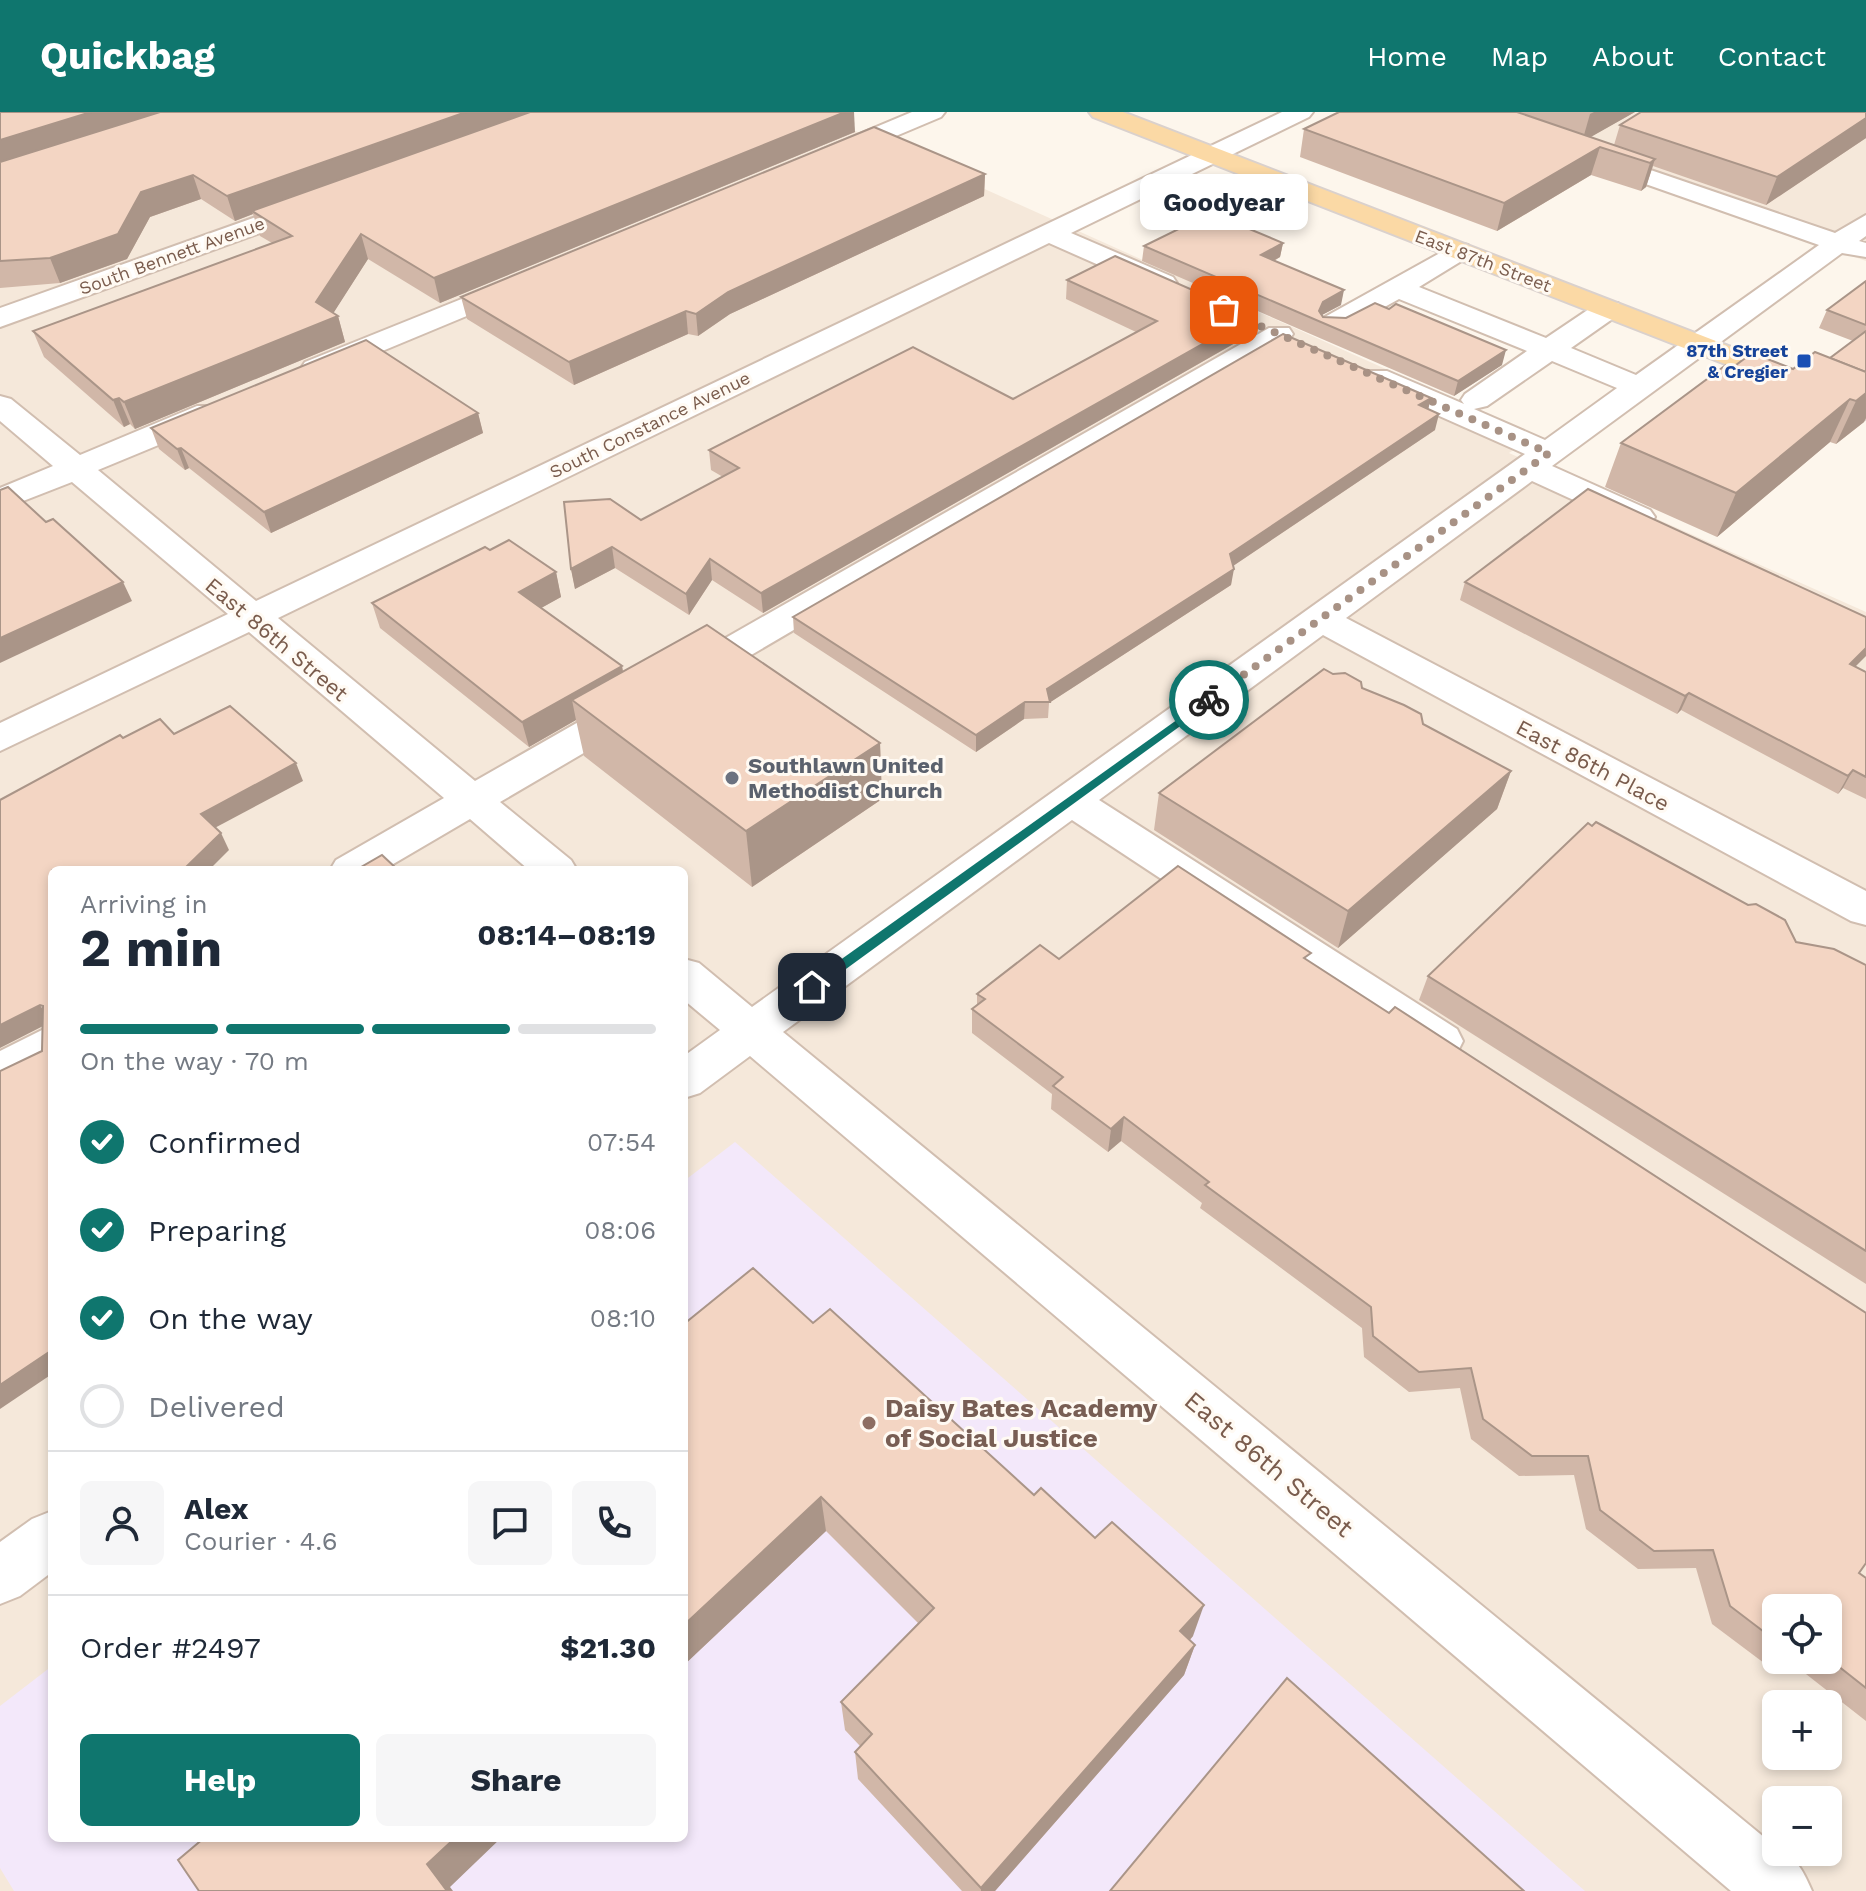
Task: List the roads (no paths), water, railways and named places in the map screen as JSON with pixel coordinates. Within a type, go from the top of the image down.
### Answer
[{"type":"main road","name":"East 87th Street","points":[[1101,112],[1866,410]]},
{"type":"street","points":[[802,167],[933,112]]},
{"type":"street","name":"South Constance Avenue","points":[[0,738],[1301,112]]},
{"type":"street","points":[[1609,140],[1578,152],[1853,247]]},
{"type":"street","name":"South Bennett Avenue","points":[[0,318],[330,199]]},
{"type":"street","points":[[688,1077],[1640,387],[1699,345],[1853,247],[1866,223]]},
{"type":"street","points":[[1048,233],[1191,295]]},
{"type":"street","points":[[1333,324],[1458,251]]},
{"type":"street","points":[[291,379],[539,276]]},
{"type":"street","points":[[1398,288],[1640,387]]},
{"type":"street","points":[[1476,400],[1608,309]]},
{"type":"street","points":[[358,866],[1278,333]]},
{"type":"street","points":[[1348,364],[1539,460],[1671,532]]},
{"type":"street","points":[[0,500],[233,403]]},
{"type":"street","name":"East 86th Street","points":[[0,405],[551,866]]},
{"type":"street","name":"East 86th Place","points":[[1320,619],[1866,910]]},
{"type":"street","points":[[1070,800],[1477,1064]]},
{"type":"street","name":"East 86th Street","points":[[688,978],[1780,1891]]},
{"type":"street","points":[[0,1073],[48,1045]]},
{"type":"street","points":[[0,1576],[48,1541]]},
{"type":"place","name":"Goodyear","points":[[1224,310]]},
{"type":"place","name":"87th Street & Cregier","points":[[1804,361]]},
{"type":"place","name":"Southlawn United Methodist Church","points":[[732,778]]},
{"type":"place","name":"Daisy Bates Academy of Social Justice","points":[[869,1423]]}]
